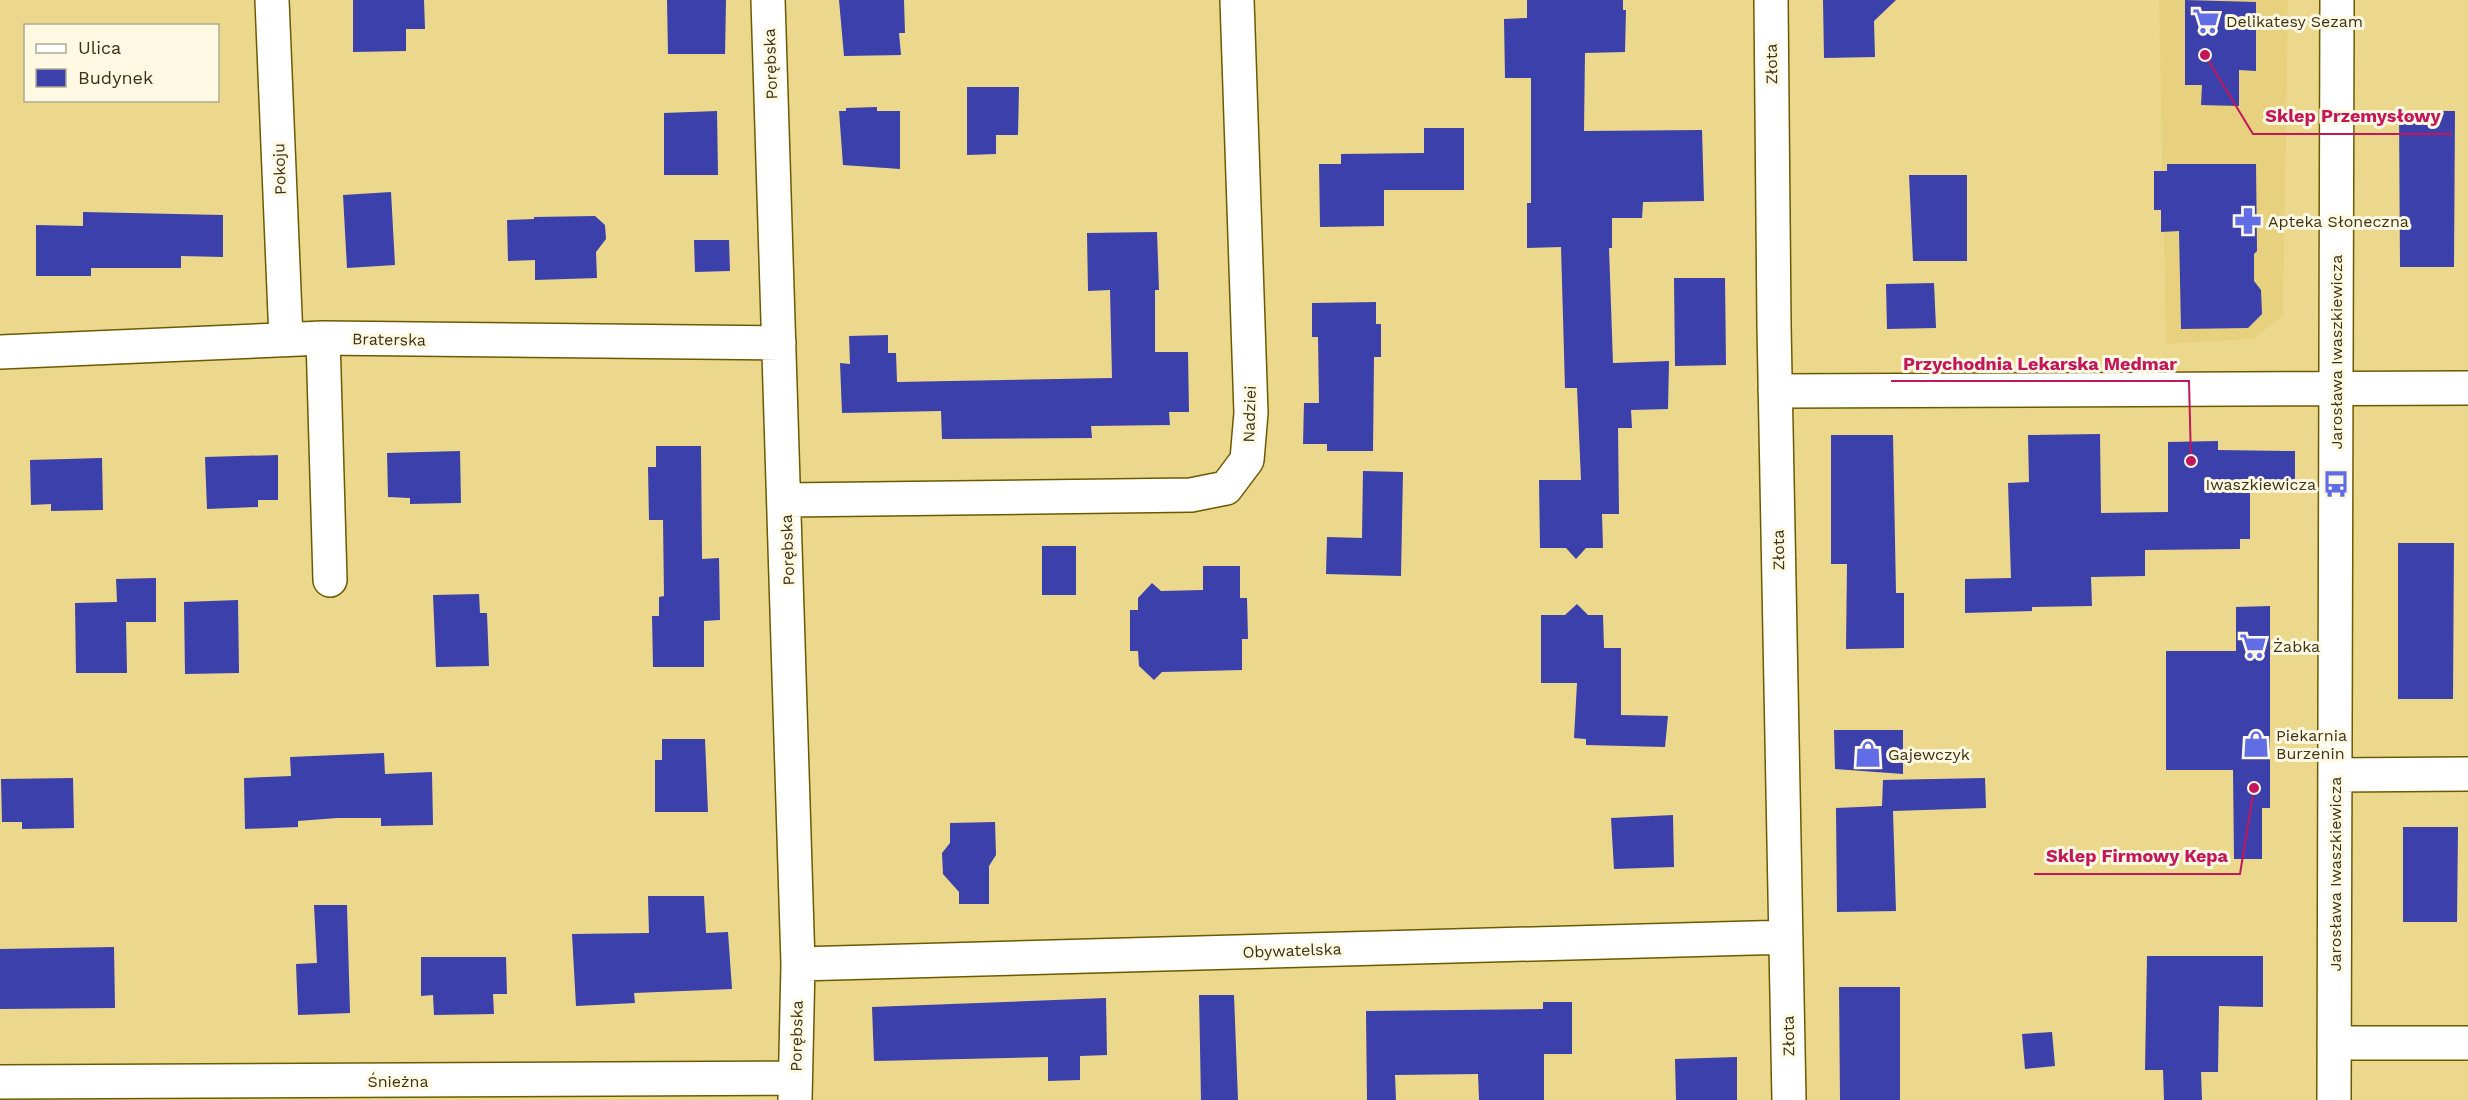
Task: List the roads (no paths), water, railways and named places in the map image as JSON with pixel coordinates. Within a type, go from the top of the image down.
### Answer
[{"type":"street","name":"Pokoju","points":[[272,0],[286,339]]},
{"type":"street","name":"Porębska","points":[[768,0],[786,500],[798,964],[795,1089]]},
{"type":"street","name":"Nadziei","points":[[786,500],[1191,495],[1226,488],[1247,460],[1251,412],[1238,0]]},
{"type":"street","name":"Złota","points":[[1771,0],[1775,391],[1789,1100]]},
{"type":"street","name":"Jarosława Iwaszkiewicza","points":[[2334,1100],[2337,0]]},
{"type":"street","name":"Braterska","points":[[0,352],[323,338],[779,343]]},
{"type":"street","points":[[323,338],[330,580]]},
{"type":"street","points":[[1775,391],[2468,388]]},
{"type":"street","points":[[2335,775],[2468,774]]},
{"type":"street","name":"Obywatelska","points":[[798,964],[1786,937]]},
{"type":"street","points":[[2334,1043],[2468,1043]]},
{"type":"street","name":"Śnieżna","points":[[0,1082],[404,1091],[795,1089]]},
{"type":"place","name":"Delikatesy Sezam","points":[[2206,21]]},
{"type":"place","name":"Sklep Przemysłowy","points":[[2205,55]]},
{"type":"place","name":"Apteka Słoneczna","points":[[2248,221]]},
{"type":"place","name":"Przychodnia Lekarska Medmar","points":[[2191,461]]},
{"type":"place","name":"Iwaszkiewicza","points":[[2336,484]]},
{"type":"place","name":"Żabka","points":[[2253,646]]},
{"type":"place","name":"Piekarnia Burzenin","points":[[2256,744]]},
{"type":"place","name":"Gajewczyk","points":[[1868,754]]},
{"type":"place","name":"Sklep Firmowy Kepa","points":[[2254,788]]}]
